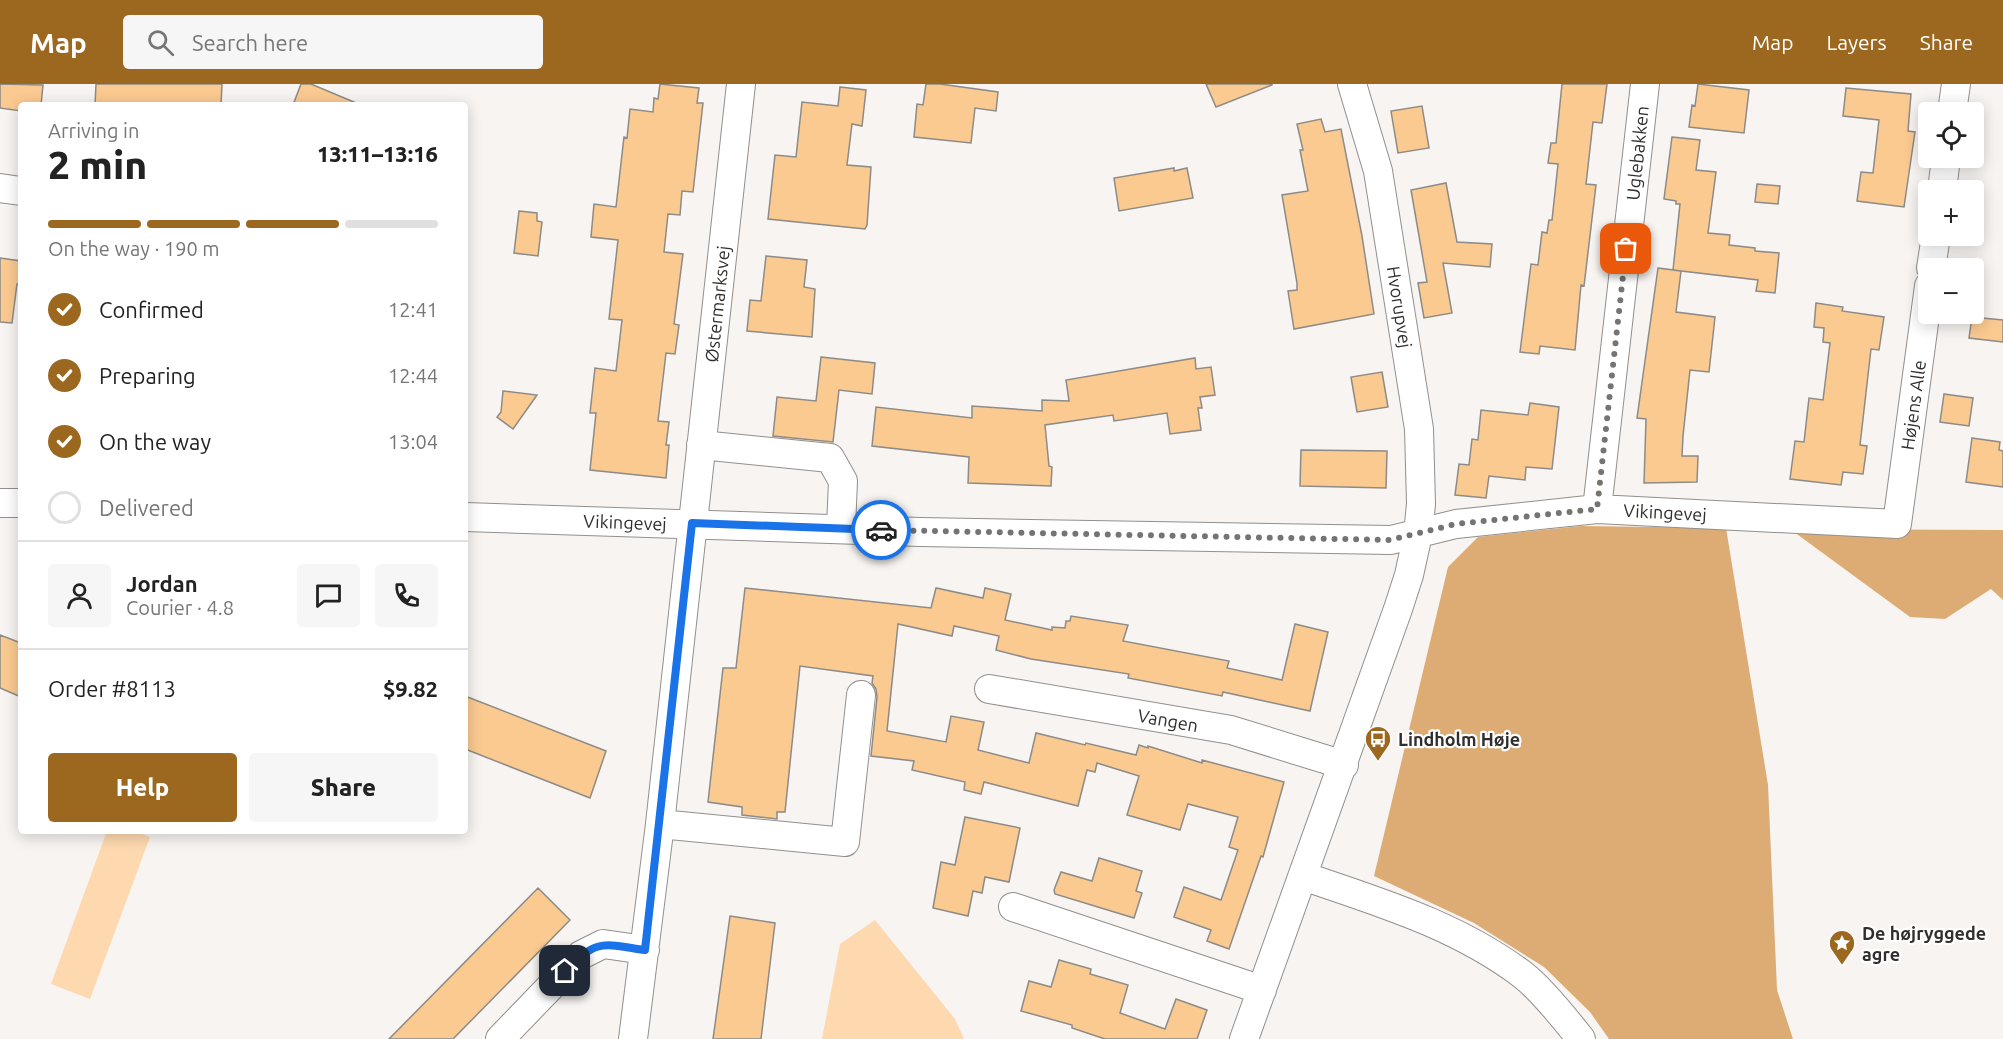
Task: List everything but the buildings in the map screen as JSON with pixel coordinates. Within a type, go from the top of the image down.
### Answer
[{"type":"street","name":"Østermarksvej","points":[[633,1039],[660,824],[741,84]]},
{"type":"street","name":"Hvorupvej","points":[[1352,84],[1378,171],[1419,429],[1421,504],[1418,534]]},
{"type":"street","name":"Uglebakken","points":[[1597,509],[1645,84]]},
{"type":"street","points":[[1953,102],[1956,84]]},
{"type":"street","points":[[0,188],[18,191]]},
{"type":"street","name":"Højens Alle","points":[[1897,524],[1924,324]]},
{"type":"street","points":[[701,445],[830,458],[843,481],[841,528]]},
{"type":"street","points":[[0,503],[18,503]]},
{"type":"street","name":"Vikingevej","points":[[468,517],[920,532],[1390,540],[1456,524],[1597,509],[1897,524]]},
{"type":"street","points":[[1244,1039],[1398,609],[1409,575],[1418,534]]},
{"type":"street","name":"Vangen","points":[[989,689],[1231,730],[1344,765]]},
{"type":"street","points":[[660,824],[845,842],[861,695]]},
{"type":"street","points":[[1303,876],[1418,915],[1482,948],[1524,976],[1581,1039]]},
{"type":"street","points":[[1014,907],[1262,990]]},
{"type":"street","points":[[500,1039],[581,955],[603,944],[645,950]]},
{"type":"shaded area","points":[[1581,526],[1726,528],[1768,785],[1777,990],[1793,1039],[1609,1039],[1590,1012],[1544,967],[1474,923],[1374,876],[1448,567],[1478,537]]},
{"type":"shaded area","points":[[1790,529],[2003,530],[2003,600],[1991,589],[1945,619],[1910,617]]},
{"type":"shaded area","points":[[106,834],[142,834],[150,837],[90,999],[51,984]]},
{"type":"shaded area","points":[[875,920],[955,1019],[964,1039],[822,1039],[840,944]]},
{"type":"way so far","points":[[881,530],[1390,540],[1456,524],[1597,509],[1626,249]]},
{"type":"place","name":"Lindholm Høje","points":[[1378,762]]},
{"type":"place","name":"De højryggede agre","points":[[1842,966]]},
{"type":"route","points":[[565,971],[581,955],[603,944],[645,950],[692,523],[881,530]]}]
